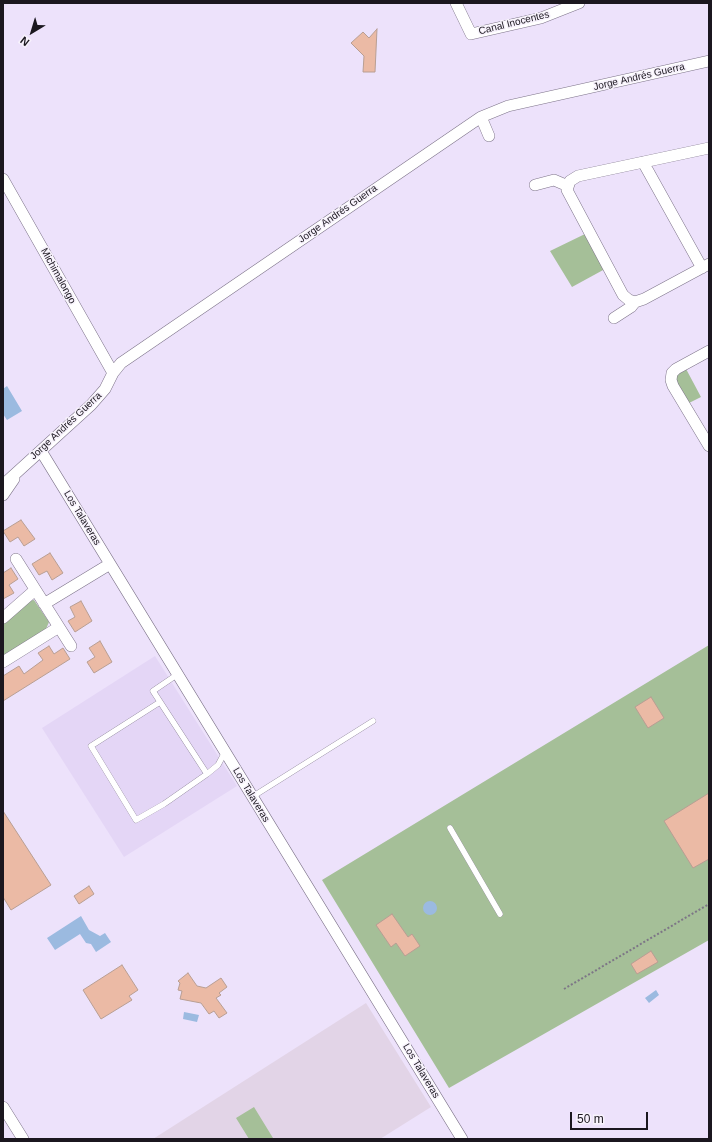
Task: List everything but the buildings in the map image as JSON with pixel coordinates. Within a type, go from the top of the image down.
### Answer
[{"type":"street","name":"Canal Inocentes","points":[[456,3],[471,34],[541,18],[573,4]]},
{"type":"street","name":"Jorge Andrés Guerra","points":[[3,485],[106,389],[113,373],[121,363],[481,117],[508,106],[709,62]]},
{"type":"street","points":[[481,117],[489,136]]},
{"type":"street","points":[[635,302],[626,299],[623,295],[568,195],[568,186],[576,177],[709,148]]},
{"type":"street","points":[[614,318],[631,307],[635,302],[705,266],[643,162]]},
{"type":"street","name":"Michimalongo","points":[[3,179],[113,373]]},
{"type":"street","points":[[535,185],[554,180],[568,186]]},
{"type":"street","points":[[709,351],[676,369],[672,373],[671,380],[672,386],[706,432],[709,446]]},
{"type":"street","name":"Los Talaveras","points":[[41,450],[462,1139]]},
{"type":"street","name":"Jorge Andrés Guerra","points":[[3,496],[22,467]]},
{"type":"street","points":[[16,559],[71,646]]},
{"type":"street","points":[[44,604],[110,564]]},
{"type":"street","points":[[3,618],[35,590]]},
{"type":"street","points":[[3,662],[59,627]]},
{"type":"street","points":[[3,1107],[23,1139]]},
{"type":"lane","points":[[178,674],[153,691],[207,774]]},
{"type":"lane","points":[[160,702],[91,746],[136,820],[164,804],[207,774],[218,765],[225,752]]},
{"type":"lane","points":[[252,797],[372,722]]},
{"type":"lane","points":[[450,828],[500,914]]},
{"type":"path","points":[[564,989],[709,904]]},
{"type":"shaded area","points":[[155,656],[237,786],[124,857],[42,728]]},
{"type":"shaded area","points":[[366,1003],[431,1107],[380,1139],[153,1139]]},
{"type":"green space","points":[[585,234],[605,269],[572,287],[550,251]]},
{"type":"green space","points":[[685,367],[701,397],[687,404],[675,383],[676,375]]},
{"type":"green space","points":[[34,600],[49,622],[46,629],[3,656],[3,622],[27,601]]},
{"type":"green space","points":[[709,645],[709,940],[449,1088],[322,880]]},
{"type":"green space","points":[[254,1107],[273,1138],[249,1139],[236,1118]]},
{"type":"water","points":[[7,386],[22,411],[7,420],[3,414],[3,389]]},
{"type":"water","points":[[430,901],[435,903],[437,908],[435,913],[430,915],[425,913],[423,908],[425,903]]},
{"type":"water","points":[[81,916],[89,930],[100,936],[105,933],[111,942],[96,952],[91,944],[86,943],[80,934],[55,950],[47,938]]},
{"type":"water","points":[[656,990],[659,995],[649,1003],[645,998]]},
{"type":"water","points":[[184,1012],[199,1015],[197,1022],[183,1019]]}]
